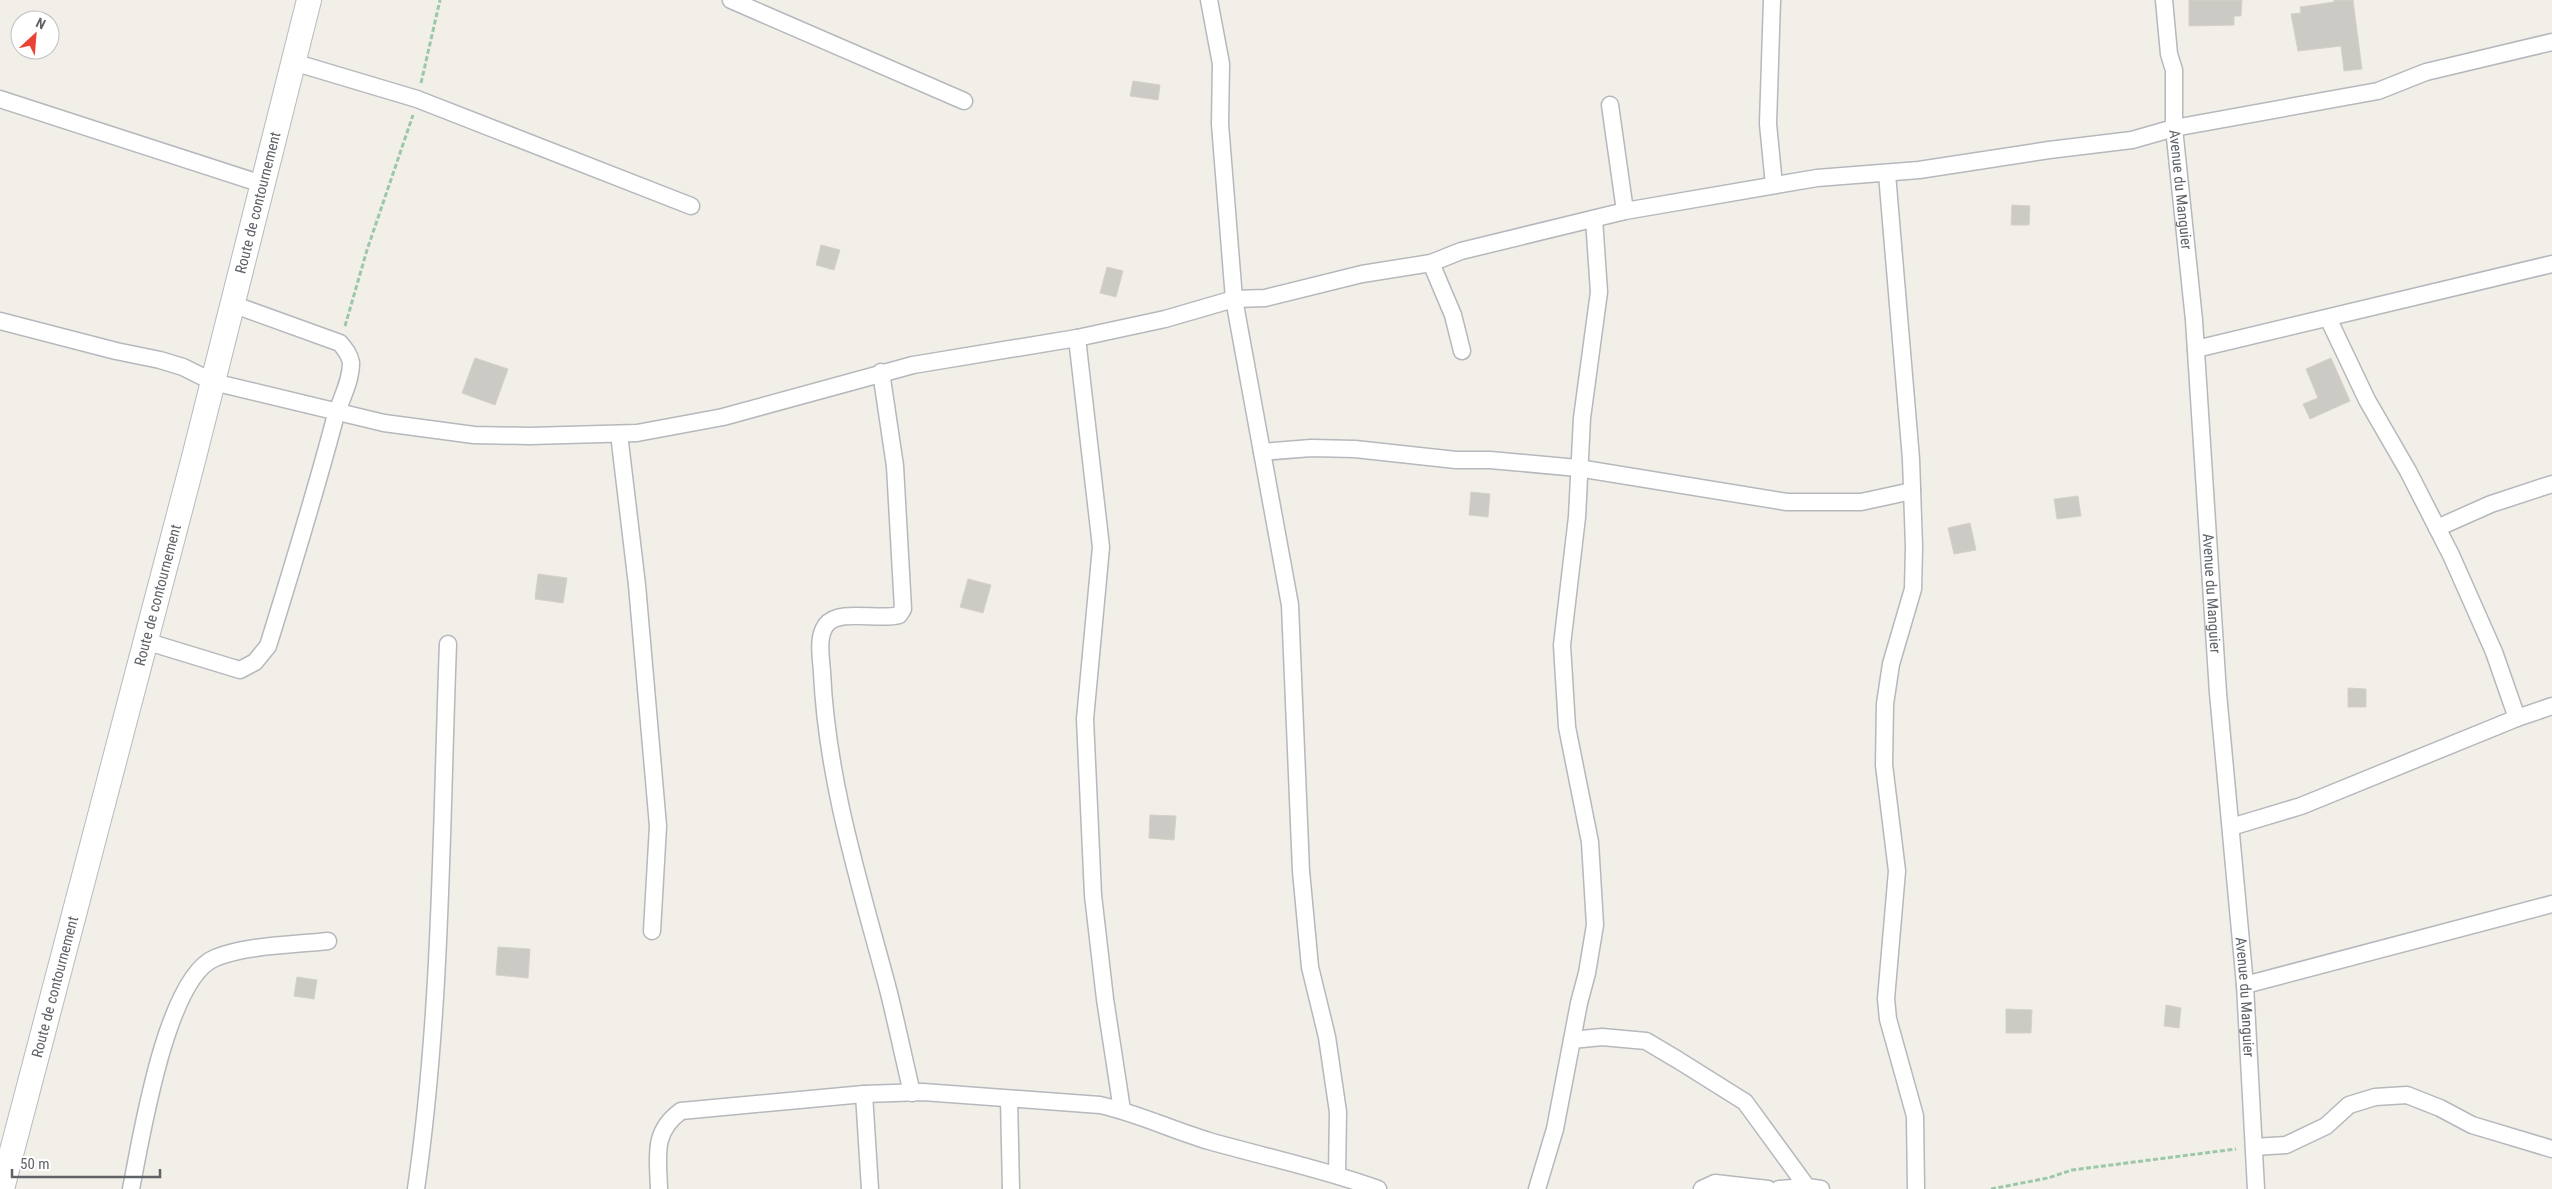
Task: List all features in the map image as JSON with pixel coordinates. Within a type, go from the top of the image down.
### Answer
[{"type":"street","name":"Route de contournement","points":[[2,1189],[212,382],[309,0]]},
{"type":"street","points":[[731,0],[964,101]]},
{"type":"street","points":[[1209,0],[1221,64],[1220,124],[1234,299],[1290,605],[1302,880],[1310,967],[1327,1037],[1338,1112],[1336,1175]]},
{"type":"street","points":[[1772,0],[1768,124],[1774,185]]},
{"type":"street","name":"Avenue du Manguier","points":[[2164,0],[2169,54],[2174,70],[2174,128],[2196,349],[2218,693],[2245,985],[2256,1189]]},
{"type":"street","points":[[0,321],[116,351],[160,360],[183,367],[212,382],[384,423],[474,434],[618,434],[688,425],[723,417],[881,372],[957,357],[1077,338],[1165,319],[1234,299],[1265,298],[1362,274],[1431,263],[1469,249],[1626,211],[1817,178],[1887,174],[2132,140],[2174,128],[2378,91],[2426,72],[2552,42]]},
{"type":"street","points":[[293,62],[418,99],[691,206]]},
{"type":"street","points":[[0,99],[262,184]]},
{"type":"street","points":[[1610,104],[1626,211]]},
{"type":"street","points":[[1887,174],[1912,491],[1913,589],[1902,632],[1891,664],[1885,704],[1884,765],[1897,871],[1886,998],[1888,1019],[1915,1116],[1916,1189]]},
{"type":"street","points":[[1537,1189],[1554,1129],[1587,973],[1594,925],[1590,842],[1567,727],[1562,654],[1577,517],[1578,468],[1588,364],[1599,292],[1594,219]]},
{"type":"street","points":[[1431,263],[1453,314],[1462,351]]},
{"type":"street","points":[[2196,349],[2552,264]]},
{"type":"street","points":[[145,641],[240,670],[255,662],[268,646],[312,506],[336,412],[350,375],[351,360],[340,343],[232,304]]},
{"type":"street","points":[[2328,318],[2367,400],[2437,528],[2494,652],[2516,718]]},
{"type":"street","points":[[1077,338],[1101,547],[1085,719],[1093,895],[1105,999],[1122,1110]]},
{"type":"street","points":[[881,372],[895,466],[903,609],[899,616],[890,618],[841,616],[827,623],[820,637],[824,703],[840,806],[848,844],[893,1009],[912,1093]]},
{"type":"street","points":[[618,434],[637,585],[658,826],[652,931]]},
{"type":"street","points":[[1262,452],[1311,448],[1355,449],[1456,460],[1490,460],[1578,468],[1787,502],[1861,502],[1912,491]]},
{"type":"street","points":[[2437,528],[2491,504],[2552,484]]},
{"type":"street","points":[[416,1189],[426,1117],[436,963],[448,644]]},
{"type":"street","points":[[2231,827],[2301,806],[2516,718],[2552,706]]},
{"type":"street","points":[[2245,985],[2552,904]]},
{"type":"street","points":[[131,1189],[144,1117],[163,1047],[187,985],[199,970],[213,959],[235,952],[328,941]]},
{"type":"street","points":[[1572,1040],[1602,1037],[1639,1040],[1678,1060],[1745,1102],[1814,1188]]},
{"type":"street","points":[[658,1189],[658,1151],[661,1135],[667,1121],[681,1111],[864,1094],[912,1093],[1100,1105],[1122,1110],[1209,1141],[1336,1175],[1353,1185],[1378,1189]]},
{"type":"street","points":[[864,1094],[870,1189]]},
{"type":"street","points":[[2254,1147],[2286,1145],[2326,1126],[2349,1105],[2375,1097],[2407,1095],[2440,1108],[2472,1125],[2552,1149]]},
{"type":"street","points":[[1008,1099],[1011,1189]]},
{"type":"street","points":[[1702,1189],[1715,1183],[1768,1189]]},
{"type":"street","points":[[1779,1189],[1814,1188]]},
{"type":"path","points":[[340,343],[367,250],[405,143],[418,99],[440,0]]},
{"type":"path","points":[[1991,1189],[2048,1178],[2072,1170],[2254,1147]]},
{"type":"building","points":[[2189,0],[2242,0],[2241,16],[2234,16],[2234,25],[2189,26]]},
{"type":"building","points":[[2334,0],[2353,0],[2362,69],[2344,71],[2341,46],[2298,51],[2291,14],[2301,13],[2300,7],[2334,2]]},
{"type":"building","points":[[1133,81],[1160,85],[1158,100],[1130,96]]},
{"type":"building","points":[[2012,205],[2030,206],[2029,225],[2011,225]]},
{"type":"building","points":[[821,245],[840,250],[834,270],[816,265]]},
{"type":"building","points":[[1107,267],[1123,271],[1116,297],[1100,293]]},
{"type":"building","points":[[475,358],[508,369],[495,405],[462,393]]},
{"type":"building","points":[[2331,358],[2350,401],[2310,419],[2303,404],[2318,398],[2306,369]]},
{"type":"building","points":[[1471,492],[1490,494],[1488,517],[1469,515]]},
{"type":"building","points":[[2078,496],[2081,516],[2057,519],[2054,499]]},
{"type":"building","points":[[1970,523],[1976,550],[1954,554],[1948,528]]},
{"type":"building","points":[[538,574],[567,578],[563,603],[535,599]]},
{"type":"building","points":[[968,579],[991,585],[983,613],[960,607]]},
{"type":"building","points":[[2348,688],[2366,689],[2366,707],[2348,707]]},
{"type":"building","points":[[1150,815],[1176,816],[1174,840],[1149,838]]},
{"type":"building","points":[[498,947],[530,949],[528,978],[496,975]]},
{"type":"building","points":[[297,977],[317,980],[314,999],[294,996]]},
{"type":"building","points":[[2166,1005],[2181,1008],[2179,1028],[2164,1026]]},
{"type":"building","points":[[2006,1009],[2032,1010],[2031,1033],[2006,1033]]}]
